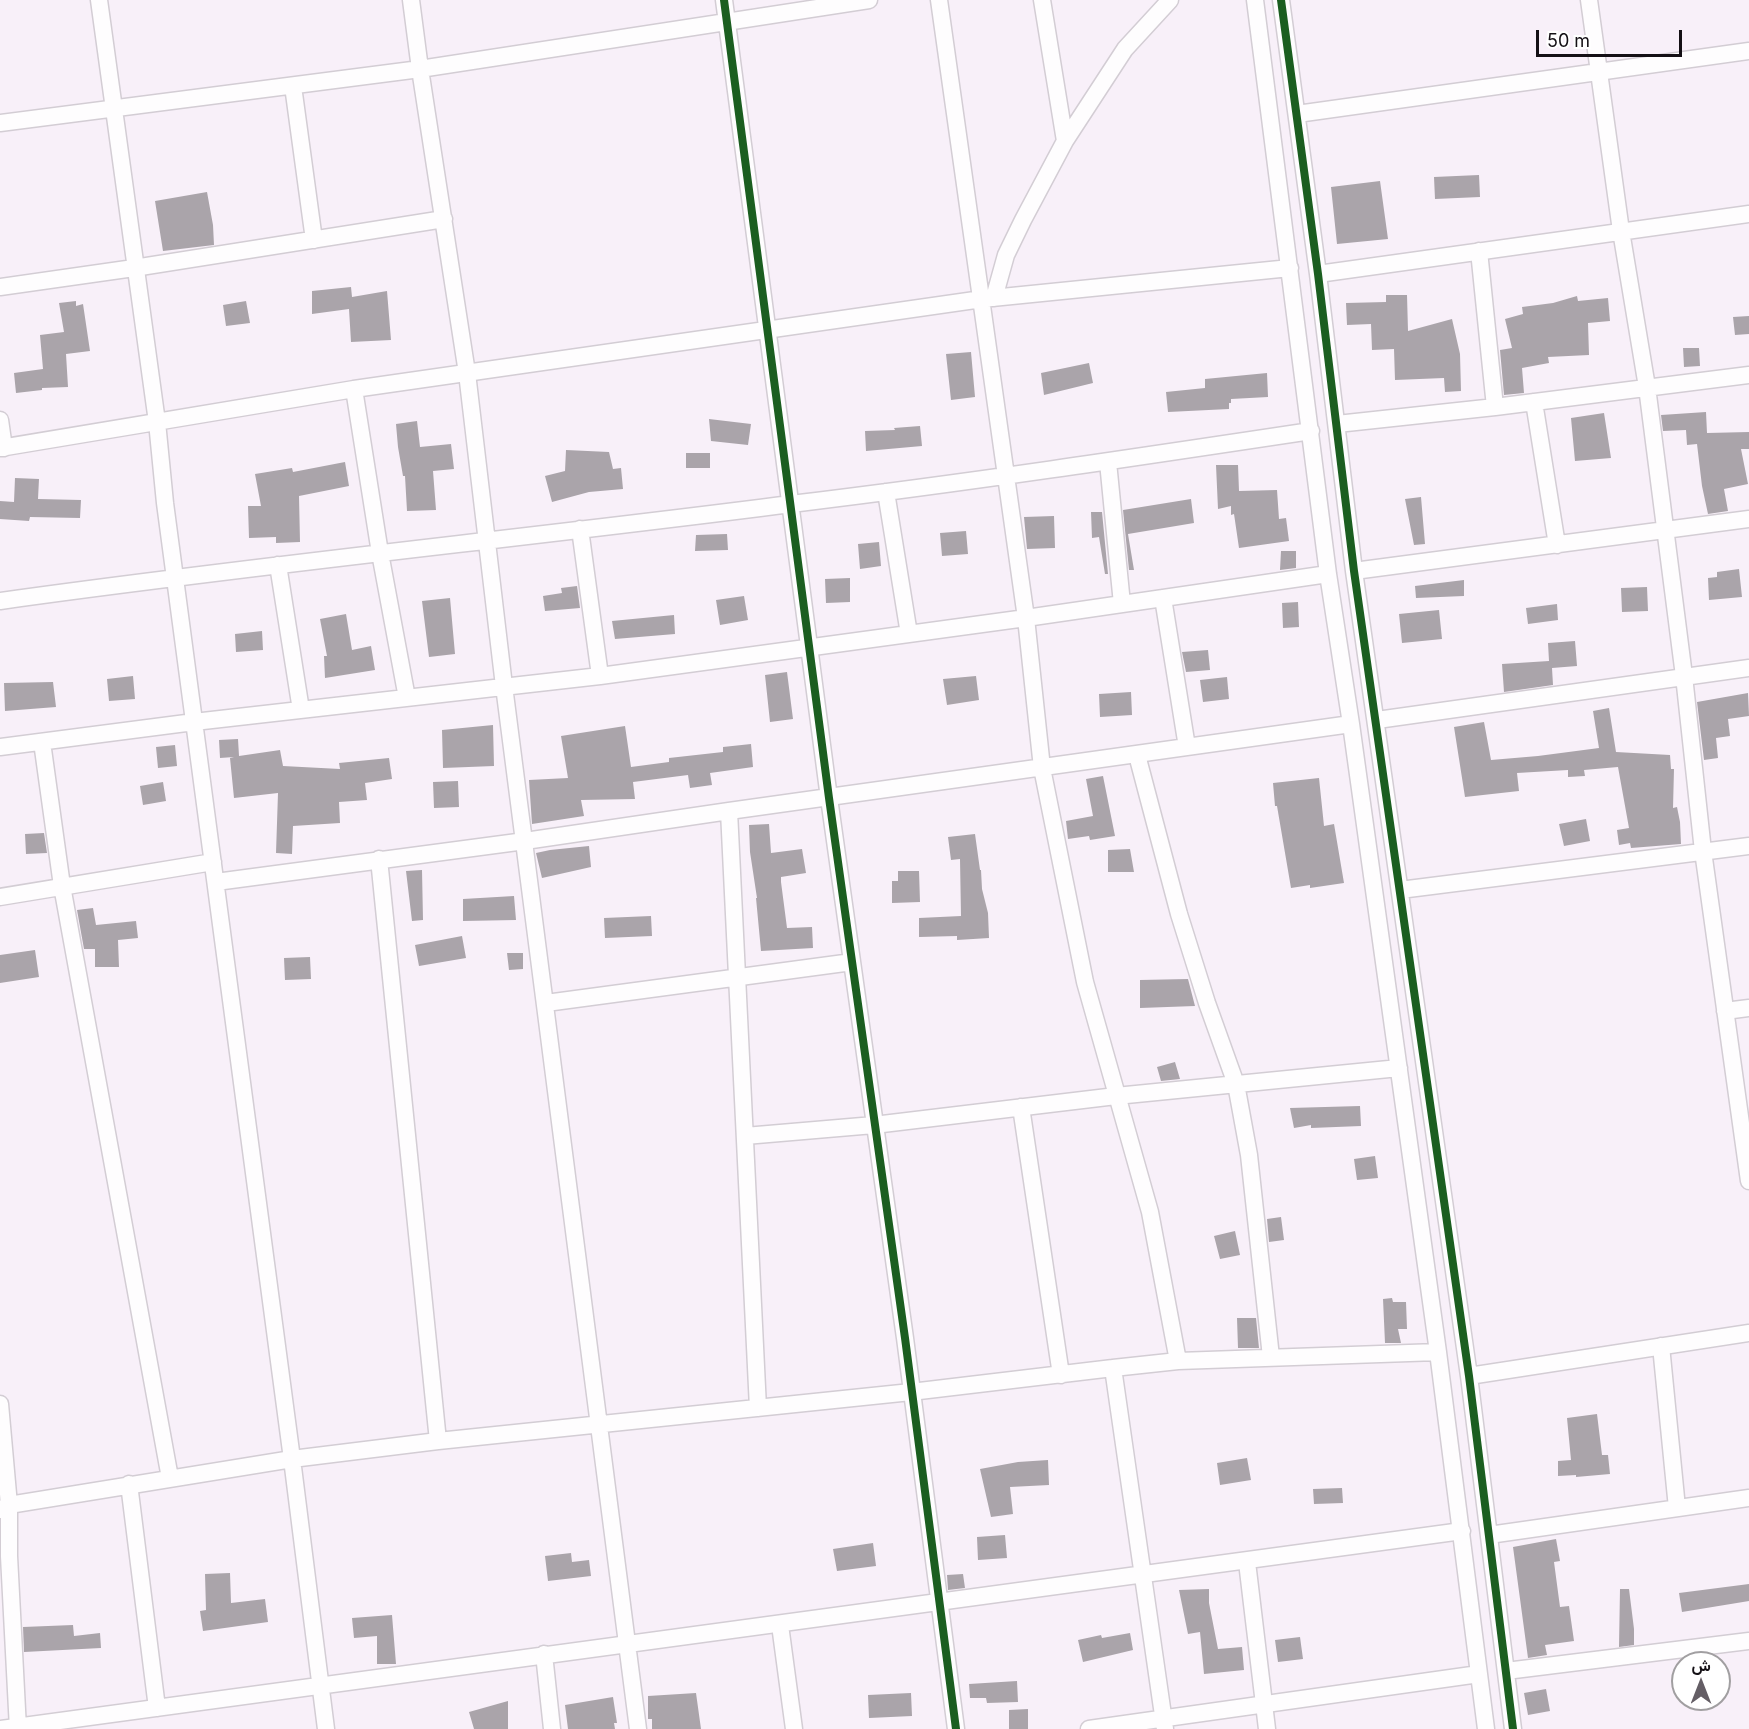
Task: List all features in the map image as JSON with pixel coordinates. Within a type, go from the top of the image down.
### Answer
[{"type":"street","points":[[99,0],[134,268],[157,422],[175,577],[326,1729]]},
{"type":"street","points":[[411,0],[467,373],[504,686],[638,1729]]},
{"type":"street","points":[[724,0],[808,647],[912,1392],[956,1729]]},
{"type":"street","points":[[0,123],[420,69],[869,0]]},
{"type":"street","points":[[939,0],[988,299],[1006,476],[1026,618],[1042,768],[1085,982],[1150,1212],[1178,1361]]},
{"type":"street","points":[[1042,0],[1065,141]]},
{"type":"street","points":[[988,299],[1023,220],[1065,141],[1125,49],[1170,0]]},
{"type":"street","points":[[1255,0],[1328,574],[1438,1352],[1486,1729]]},
{"type":"street","points":[[1281,0],[1318,274],[1354,571],[1470,1376],[1513,1729]]},
{"type":"street","points":[[1589,0],[1621,231],[1647,387],[1684,676],[1703,851],[1749,1181]]},
{"type":"street","points":[[1297,114],[1749,51]]},
{"type":"street","points":[[293,86],[314,240]]},
{"type":"street","points":[[1318,274],[1749,214]]},
{"type":"street","points":[[0,287],[444,219]]},
{"type":"street","points":[[1479,251],[1495,407]]},
{"type":"street","points":[[0,420],[2,448],[354,389],[988,299],[1290,268]]},
{"type":"street","points":[[1337,424],[1749,375]]},
{"type":"street","points":[[354,389],[380,553],[407,698]]},
{"type":"street","points":[[1534,402],[1557,545]]},
{"type":"street","points":[[0,601],[175,577],[886,492],[1108,462],[1311,431]]},
{"type":"street","points":[[1108,462],[1122,604]]},
{"type":"street","points":[[886,492],[909,634]]},
{"type":"street","points":[[1354,571],[1749,519]]},
{"type":"street","points":[[580,529],[600,675]]},
{"type":"street","points":[[278,565],[301,710]]},
{"type":"street","points":[[0,747],[600,675],[1026,618],[1328,574]]},
{"type":"street","points":[[1163,598],[1188,747]]},
{"type":"street","points":[[1377,720],[1749,668]]},
{"type":"street","points":[[216,882],[525,841],[1351,724]]},
{"type":"street","points":[[42,742],[62,886],[170,1478]]},
{"type":"street","points":[[1137,754],[1179,914],[1236,1084],[1249,1155],[1271,1357]]},
{"type":"street","points":[[729,811],[758,1408]]},
{"type":"street","points":[[1400,890],[1749,846]]},
{"type":"street","points":[[379,859],[438,1441]]},
{"type":"street","points":[[0,897],[213,862]]},
{"type":"street","points":[[546,1003],[852,962]]},
{"type":"street","points":[[1725,1011],[1749,1008]]},
{"type":"street","points":[[746,1136],[874,1125],[1116,1096],[1399,1068]]},
{"type":"street","points":[[1022,1107],[1061,1375]]},
{"type":"street","points":[[1470,1376],[1749,1333]]},
{"type":"street","points":[[1661,1346],[1677,1508]]},
{"type":"street","points":[[5,1507],[129,1484],[292,1459],[438,1441],[912,1392],[1178,1361],[1438,1352]]},
{"type":"street","points":[[1113,1368],[1165,1724]]},
{"type":"street","points":[[0,1404],[18,1728]]},
{"type":"street","points":[[129,1484],[157,1708]]},
{"type":"street","points":[[1489,1535],[1749,1498]]},
{"type":"street","points":[[0,1729],[116,1722],[157,1708],[544,1654],[628,1646],[1462,1531]]},
{"type":"street","points":[[1247,1562],[1267,1729]]},
{"type":"street","points":[[780,1625],[794,1729]]},
{"type":"street","points":[[1506,1671],[1749,1641]]},
{"type":"street","points":[[544,1654],[552,1729]]},
{"type":"street","points":[[1089,1729],[1165,1724],[1264,1704],[1479,1674]]},
{"type":"building","points":[[1479,175],[1480,197],[1435,199],[1434,177]]},
{"type":"building","points":[[1380,181],[1388,239],[1337,244],[1331,187]]},
{"type":"building","points":[[207,192],[214,245],[163,251],[155,201]]},
{"type":"building","points":[[351,287],[352,297],[387,291],[391,340],[351,342],[349,309],[312,314],[312,291]]},
{"type":"building","points":[[1386,295],[1407,295],[1408,331],[1452,319],[1460,354],[1461,391],[1445,392],[1444,378],[1395,380],[1394,349],[1372,350],[1371,324],[1347,325],[1346,303],[1386,302]]},
{"type":"building","points":[[1577,296],[1578,301],[1608,298],[1610,321],[1588,323],[1589,355],[1548,357],[1549,363],[1522,368],[1524,393],[1504,395],[1500,350],[1512,348],[1505,319],[1523,314],[1522,307],[1553,303]]},
{"type":"building","points":[[76,301],[76,306],[83,304],[90,351],[66,354],[68,387],[42,388],[42,390],[16,393],[14,373],[43,369],[40,335],[64,332],[59,303]]},
{"type":"building","points":[[246,301],[250,323],[226,326],[223,305]]},
{"type":"building","points":[[1749,316],[1749,334],[1735,335],[1733,317]]},
{"type":"building","points":[[1683,348],[1699,348],[1700,366],[1684,367]]},
{"type":"building","points":[[971,352],[975,397],[951,400],[946,354]]},
{"type":"building","points":[[1089,363],[1093,383],[1044,395],[1041,373]]},
{"type":"building","points":[[1267,373],[1268,397],[1231,399],[1229,409],[1168,412],[1166,392],[1205,388],[1205,379]]},
{"type":"building","points":[[1706,412],[1707,433],[1749,432],[1749,449],[1741,449],[1748,484],[1724,489],[1728,511],[1708,514],[1697,444],[1687,445],[1686,430],[1663,431],[1661,415]]},
{"type":"building","points":[[1604,413],[1611,458],[1575,461],[1571,418]]},
{"type":"building","points":[[709,419],[751,424],[748,445],[711,441]]},
{"type":"building","points":[[417,421],[420,447],[451,444],[454,469],[433,471],[436,510],[407,511],[405,476],[403,476],[396,424]]},
{"type":"building","points":[[920,426],[922,446],[866,451],[865,431]]},
{"type":"building","points":[[566,450],[609,452],[613,469],[621,468],[623,489],[589,492],[552,502],[545,476],[565,471]]},
{"type":"building","points":[[686,453],[710,453],[710,468],[686,468]]},
{"type":"building","points":[[345,462],[349,486],[299,496],[300,542],[276,543],[276,537],[249,538],[248,506],[261,506],[255,474],[292,468],[293,472]]},
{"type":"building","points":[[1216,465],[1238,465],[1239,491],[1277,490],[1279,519],[1286,518],[1289,541],[1239,548],[1231,506],[1218,509]]},
{"type":"building","points":[[15,478],[39,479],[38,499],[81,500],[80,518],[30,517],[29,521],[0,519],[0,501],[14,502]]},
{"type":"building","points":[[1421,497],[1425,544],[1414,545],[1405,499]]},
{"type":"building","points":[[1191,499],[1194,523],[1128,534],[1134,570],[1129,570],[1123,510]]},
{"type":"building","points":[[1091,512],[1102,512],[1108,574],[1105,574],[1099,537],[1092,538]]},
{"type":"building","points":[[1054,516],[1055,548],[1027,549],[1024,517]]},
{"type":"building","points":[[966,531],[968,554],[942,556],[940,533]]},
{"type":"building","points":[[727,534],[728,550],[695,551],[696,535]]},
{"type":"building","points":[[879,542],[881,566],[860,569],[858,544]]},
{"type":"building","points":[[1281,551],[1296,551],[1296,568],[1280,570]]},
{"type":"building","points":[[1739,569],[1742,597],[1709,600],[1708,578],[1717,577],[1717,572]]},
{"type":"building","points":[[850,578],[850,602],[826,603],[825,579]]},
{"type":"building","points":[[1464,580],[1464,596],[1416,598],[1415,586]]},
{"type":"building","points":[[577,586],[580,608],[545,611],[543,596],[562,593],[561,588]]},
{"type":"building","points":[[1647,587],[1648,611],[1622,612],[1621,588]]},
{"type":"building","points":[[744,596],[748,620],[720,625],[716,600]]},
{"type":"building","points":[[450,598],[455,654],[429,657],[422,601]]},
{"type":"building","points":[[1298,602],[1299,627],[1283,628],[1282,603]]},
{"type":"building","points":[[1557,604],[1558,620],[1528,624],[1526,608]]},
{"type":"building","points":[[1439,610],[1442,639],[1402,643],[1399,614]]},
{"type":"building","points":[[346,614],[352,650],[371,646],[375,670],[325,678],[324,656],[327,656],[320,619]]},
{"type":"building","points":[[674,615],[675,634],[615,639],[612,621]]},
{"type":"building","points":[[262,631],[263,650],[236,652],[235,634]]},
{"type":"building","points":[[1575,641],[1577,666],[1552,668],[1553,685],[1504,692],[1502,664],[1549,661],[1548,643]]},
{"type":"building","points":[[1208,650],[1210,670],[1186,672],[1182,652]]},
{"type":"building","points":[[787,672],[793,719],[770,722],[765,675]]},
{"type":"building","points":[[133,676],[135,699],[109,701],[107,679]]},
{"type":"building","points":[[976,676],[979,700],[947,705],[943,679]]},
{"type":"building","points":[[1227,677],[1229,699],[1203,702],[1200,680]]},
{"type":"building","points":[[53,682],[56,707],[5,711],[4,683]]},
{"type":"building","points":[[1131,692],[1132,715],[1100,717],[1099,694]]},
{"type":"building","points":[[1748,693],[1749,716],[1728,719],[1730,736],[1716,738],[1718,758],[1704,760],[1697,702]]},
{"type":"building","points":[[1609,708],[1616,752],[1670,755],[1671,769],[1674,769],[1673,808],[1677,807],[1681,844],[1631,848],[1630,843],[1619,845],[1617,830],[1629,828],[1618,767],[1584,770],[1585,776],[1568,777],[1568,770],[1517,773],[1519,791],[1465,797],[1454,727],[1484,722],[1491,760],[1538,756],[1599,748],[1593,711]]},
{"type":"building","points":[[493,725],[494,766],[443,768],[442,730]]},
{"type":"building","points":[[625,726],[631,767],[669,762],[669,758],[723,752],[723,747],[751,744],[753,767],[710,773],[712,785],[690,788],[688,775],[633,782],[635,799],[581,800],[584,816],[532,824],[529,780],[568,778],[561,736]]},
{"type":"building","points":[[238,739],[239,756],[280,750],[283,766],[340,769],[339,763],[389,758],[392,779],[365,783],[367,800],[339,802],[340,823],[293,826],[292,854],[276,853],[278,793],[234,798],[230,758],[234,757],[220,758],[219,740]]},
{"type":"building","points":[[175,745],[177,766],[158,768],[156,747]]},
{"type":"building","points":[[1103,776],[1115,836],[1090,840],[1089,836],[1068,839],[1066,821],[1093,816],[1086,779]]},
{"type":"building","points":[[1319,778],[1324,826],[1334,824],[1344,883],[1291,888],[1277,806],[1275,806],[1273,783]]},
{"type":"building","points":[[458,781],[459,807],[434,808],[433,782]]},
{"type":"building","points":[[163,782],[166,801],[143,805],[140,786]]},
{"type":"building","points":[[1586,819],[1590,841],[1564,846],[1559,824]]},
{"type":"building","points":[[769,824],[771,853],[802,849],[806,873],[781,877],[781,882],[787,928],[812,927],[813,948],[761,951],[749,825]]},
{"type":"building","points":[[44,833],[47,853],[26,854],[25,834]]},
{"type":"building","points":[[975,834],[982,889],[988,913],[989,938],[957,940],[957,936],[919,937],[919,918],[961,916],[960,859],[951,860],[948,837]]},
{"type":"building","points":[[589,846],[591,867],[542,878],[536,853]]},
{"type":"building","points":[[1130,849],[1134,872],[1108,872],[1108,850]]},
{"type":"building","points":[[422,870],[423,920],[412,921],[406,871]]},
{"type":"building","points":[[898,871],[919,871],[920,902],[892,903],[892,881],[898,881]]},
{"type":"building","points":[[514,896],[516,920],[463,921],[463,899]]},
{"type":"building","points":[[93,908],[96,925],[136,921],[138,938],[118,940],[119,967],[95,967],[95,949],[84,949],[77,910]]},
{"type":"building","points":[[651,916],[652,936],[605,938],[604,918]]},
{"type":"building","points":[[462,936],[466,958],[419,966],[415,945]]},
{"type":"building","points":[[35,950],[39,977],[0,983],[0,955]]},
{"type":"building","points":[[507,953],[523,953],[523,969],[509,970]]},
{"type":"building","points":[[310,957],[311,979],[285,980],[284,958]]},
{"type":"building","points":[[1188,979],[1195,1006],[1140,1008],[1140,980]]},
{"type":"building","points":[[1175,1062],[1180,1079],[1161,1081],[1157,1067]]},
{"type":"building","points":[[1360,1106],[1361,1126],[1311,1128],[1311,1125],[1294,1128],[1290,1108]]},
{"type":"building","points":[[1375,1156],[1378,1178],[1357,1180],[1354,1159]]},
{"type":"building","points":[[1281,1217],[1284,1240],[1269,1242],[1267,1219]]},
{"type":"building","points":[[1235,1231],[1240,1255],[1220,1259],[1214,1236]]},
{"type":"building","points":[[1392,1298],[1393,1302],[1406,1302],[1407,1329],[1398,1329],[1401,1343],[1385,1343],[1383,1299]]},
{"type":"building","points":[[1237,1318],[1256,1318],[1259,1348],[1238,1348]]},
{"type":"building","points":[[1597,1414],[1602,1455],[1608,1455],[1610,1474],[1558,1476],[1558,1461],[1571,1460],[1567,1418]]},
{"type":"building","points":[[1247,1458],[1251,1480],[1220,1485],[1217,1463]]},
{"type":"building","points":[[1048,1460],[1049,1485],[1010,1487],[1013,1514],[991,1517],[980,1469],[1018,1462]]},
{"type":"building","points":[[1342,1488],[1343,1503],[1314,1504],[1313,1489]]},
{"type":"building","points":[[1005,1535],[1007,1558],[978,1560],[977,1537]]},
{"type":"building","points":[[1556,1539],[1560,1561],[1554,1562],[1560,1607],[1569,1606],[1574,1641],[1545,1645],[1547,1655],[1528,1658],[1513,1547]]},
{"type":"building","points":[[873,1543],[876,1566],[837,1571],[833,1549]]},
{"type":"building","points":[[571,1553],[572,1562],[589,1560],[591,1576],[548,1581],[545,1556]]},
{"type":"building","points":[[230,1573],[231,1603],[265,1599],[268,1622],[203,1631],[200,1611],[206,1610],[205,1574]]},
{"type":"building","points":[[963,1574],[965,1588],[948,1590],[947,1575]]},
{"type":"building","points":[[1749,1584],[1749,1601],[1682,1612],[1679,1593]]},
{"type":"building","points":[[1209,1589],[1209,1603],[1218,1649],[1242,1647],[1244,1670],[1204,1674],[1200,1632],[1188,1634],[1179,1590]]},
{"type":"building","points":[[1620,1589],[1629,1589],[1634,1645],[1619,1647]]},
{"type":"building","points":[[392,1615],[396,1664],[377,1664],[377,1636],[354,1638],[352,1618]]},
{"type":"building","points":[[73,1625],[74,1636],[100,1633],[101,1648],[24,1652],[23,1627]]},
{"type":"building","points":[[1130,1633],[1133,1650],[1083,1662],[1078,1640],[1101,1635],[1102,1638]]},
{"type":"building","points":[[1300,1637],[1303,1659],[1278,1662],[1275,1640]]},
{"type":"building","points":[[1017,1681],[1018,1702],[987,1703],[986,1698],[970,1698],[969,1684]]},
{"type":"building","points":[[1546,1689],[1550,1711],[1528,1715],[1524,1693]]},
{"type":"building","points":[[696,1693],[701,1729],[652,1729],[652,1719],[648,1719],[648,1696]]},
{"type":"building","points":[[911,1693],[912,1716],[869,1718],[868,1695]]},
{"type":"building","points":[[613,1697],[617,1723],[614,1723],[615,1729],[568,1729],[565,1705]]},
{"type":"building","points":[[508,1701],[508,1729],[474,1729],[469,1712]]},
{"type":"building","points":[[1028,1709],[1028,1729],[1009,1729],[1009,1710]]},
{"type":"cycle path","points":[[724,0],[829,798],[905,1338],[956,1729]]},
{"type":"cycle path","points":[[1281,0],[1318,274],[1354,571],[1469,1376],[1513,1729]]}]
